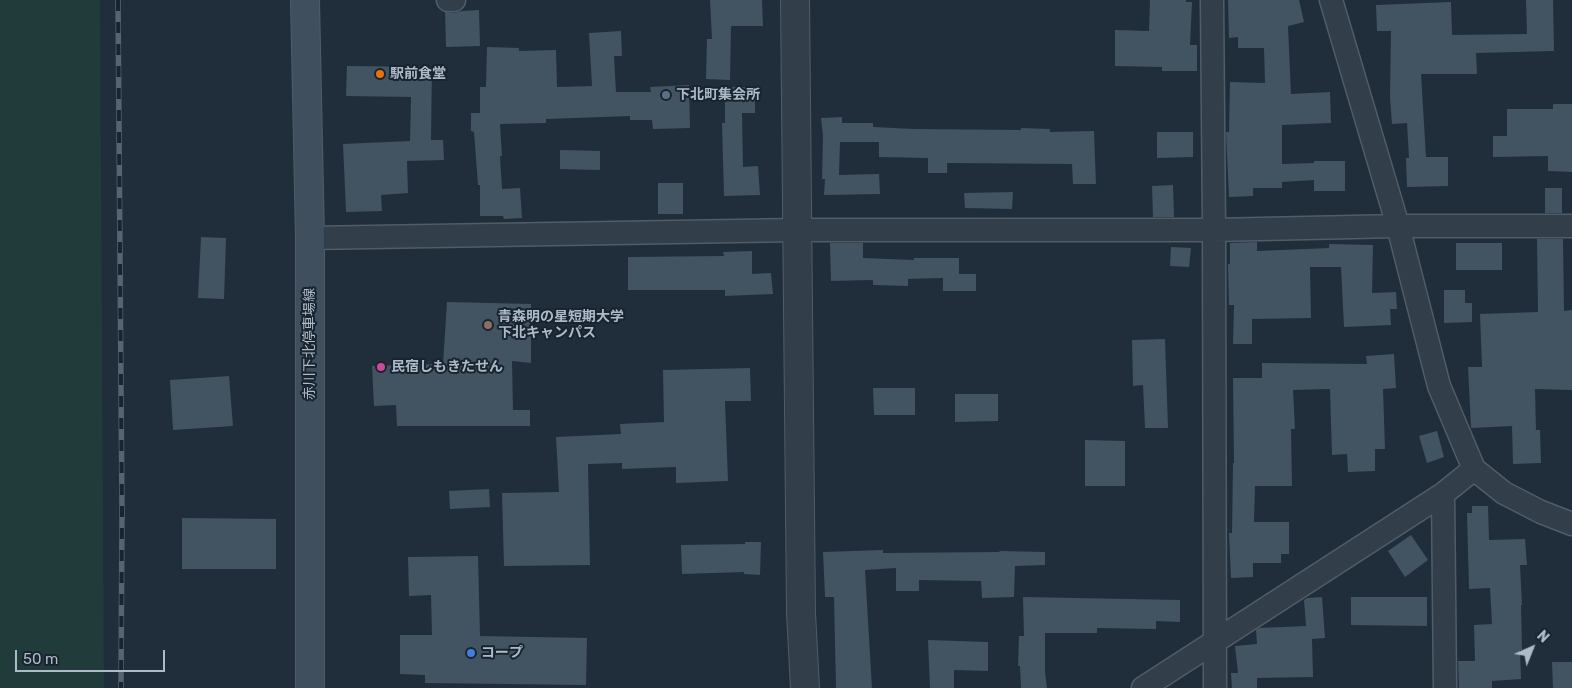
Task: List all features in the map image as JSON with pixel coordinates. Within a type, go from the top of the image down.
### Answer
[{"type":"main road","name":"赤川下北停車場線","points":[[305,0],[310,238],[310,688]]},
{"type":"street","points":[[448,0],[454,0]]},
{"type":"street","points":[[795,0],[801,613],[805,688]]},
{"type":"street","points":[[1212,0],[1215,688]]},
{"type":"street","points":[[1331,0],[1398,226],[1439,386],[1474,469],[1504,493],[1541,512],[1572,524]]},
{"type":"street","points":[[310,238],[796,230],[1214,230],[1398,226],[1572,226]]},
{"type":"street","points":[[1143,688],[1443,494],[1474,469]]},
{"type":"street","points":[[1443,494],[1445,688]]},
{"type":"green space","points":[[0,0],[100,0],[104,688],[0,688]]},
{"type":"building","points":[[710,0],[762,0],[763,26],[731,27],[730,80],[706,79],[707,39],[712,39]]},
{"type":"building","points":[[1150,0],[1186,0],[1186,2],[1192,2],[1190,45],[1197,45],[1197,71],[1162,71],[1162,67],[1115,66],[1115,30],[1149,31]]},
{"type":"building","points":[[1228,0],[1299,0],[1304,22],[1288,26],[1291,94],[1330,92],[1331,123],[1282,125],[1282,164],[1345,161],[1345,191],[1314,191],[1314,180],[1282,182],[1282,188],[1253,188],[1253,196],[1229,197],[1226,132],[1229,132],[1230,82],[1265,83],[1264,48],[1238,48],[1238,37],[1229,38]]},
{"type":"building","points":[[1526,0],[1553,0],[1554,51],[1476,53],[1477,74],[1421,74],[1426,157],[1448,157],[1448,186],[1407,187],[1406,158],[1409,158],[1407,123],[1392,124],[1390,98],[1391,31],[1377,31],[1376,5],[1451,2],[1452,35],[1527,34]]},
{"type":"building","points":[[479,10],[480,46],[446,47],[445,12],[454,13]]},
{"type":"building","points":[[621,31],[622,56],[614,56],[616,92],[651,92],[650,87],[689,85],[690,128],[653,129],[652,120],[630,120],[630,116],[546,119],[546,123],[500,124],[502,189],[520,188],[522,218],[504,219],[503,216],[480,216],[480,185],[478,185],[474,132],[471,131],[471,113],[480,113],[480,87],[486,87],[487,47],[519,48],[519,51],[556,50],[557,87],[592,86],[589,33]]},
{"type":"building","points":[[347,66],[432,67],[431,140],[443,140],[444,160],[407,161],[408,193],[381,195],[382,211],[346,212],[343,144],[410,141],[411,97],[346,96]]},
{"type":"building","points":[[725,87],[755,87],[755,113],[742,113],[743,167],[758,166],[760,195],[724,196],[722,123],[725,123]]},
{"type":"building","points":[[1553,104],[1572,104],[1572,172],[1548,171],[1548,156],[1493,157],[1493,136],[1507,136],[1507,109],[1553,109]]},
{"type":"building","points":[[842,117],[842,123],[873,123],[873,127],[1021,130],[1021,128],[1050,129],[1050,132],[1094,131],[1096,184],[1073,184],[1072,164],[947,163],[947,173],[928,173],[928,158],[879,157],[879,142],[840,142],[839,175],[879,174],[880,194],[824,195],[825,179],[822,179],[823,136],[821,118]]},
{"type":"building","points":[[1157,132],[1193,132],[1193,157],[1157,158]]},
{"type":"building","points":[[560,150],[600,151],[600,170],[560,169]]},
{"type":"building","points":[[658,183],[683,183],[683,214],[658,214]]},
{"type":"building","points":[[1173,185],[1174,217],[1153,217],[1152,186]]},
{"type":"building","points":[[1545,188],[1562,188],[1562,213],[1545,213]]},
{"type":"building","points":[[1013,192],[1012,209],[965,208],[964,193]]},
{"type":"building","points":[[201,237],[226,238],[224,299],[198,298]]},
{"type":"building","points":[[1537,239],[1563,239],[1564,311],[1572,310],[1572,390],[1535,389],[1536,430],[1540,430],[1541,463],[1513,464],[1512,426],[1471,428],[1468,367],[1482,367],[1480,314],[1538,312]]},
{"type":"building","points":[[1257,242],[1257,251],[1329,248],[1329,244],[1373,245],[1372,293],[1396,292],[1397,309],[1390,309],[1391,325],[1344,327],[1341,267],[1310,267],[1311,318],[1252,319],[1252,344],[1233,344],[1234,305],[1229,305],[1228,264],[1230,264],[1230,243]]},
{"type":"building","points":[[830,243],[863,243],[863,258],[914,260],[914,258],[959,258],[959,274],[976,274],[976,291],[943,291],[943,278],[908,279],[908,286],[873,285],[873,280],[831,281]]},
{"type":"building","points":[[1456,243],[1502,243],[1502,270],[1456,270]]},
{"type":"building","points":[[1171,247],[1191,248],[1189,267],[1170,266]]},
{"type":"building","points":[[752,251],[752,274],[771,273],[773,294],[725,296],[725,290],[628,290],[628,257],[724,256],[723,252]]},
{"type":"building","points":[[1444,290],[1465,290],[1465,303],[1472,303],[1472,322],[1444,323]]},
{"type":"building","points":[[447,302],[531,304],[531,363],[512,361],[513,410],[530,410],[530,426],[397,426],[396,405],[374,406],[372,366],[443,364]]},
{"type":"building","points":[[1165,339],[1168,428],[1145,428],[1143,385],[1133,386],[1132,340]]},
{"type":"building","points":[[1394,354],[1396,388],[1383,389],[1385,449],[1375,449],[1375,471],[1348,472],[1347,454],[1332,455],[1330,389],[1293,390],[1295,429],[1291,429],[1292,486],[1255,486],[1254,522],[1289,522],[1289,554],[1281,554],[1281,563],[1253,563],[1253,577],[1231,578],[1229,533],[1232,533],[1234,463],[1233,378],[1262,378],[1262,363],[1367,364],[1366,356]]},
{"type":"building","points":[[750,368],[751,401],[725,401],[728,481],[676,483],[676,467],[622,469],[622,463],[588,464],[590,565],[504,566],[502,493],[559,492],[556,437],[621,434],[620,424],[664,422],[663,370]]},
{"type":"building","points":[[229,376],[233,426],[173,430],[170,380]]},
{"type":"building","points":[[873,388],[915,388],[915,415],[874,415]]},
{"type":"building","points":[[955,394],[998,394],[998,421],[955,422]]},
{"type":"building","points":[[1437,431],[1444,457],[1427,463],[1419,436]]},
{"type":"building","points":[[1085,440],[1125,441],[1125,486],[1085,486]]},
{"type":"building","points":[[489,489],[490,507],[450,509],[449,491]]},
{"type":"building","points":[[1472,506],[1488,506],[1489,540],[1525,539],[1527,565],[1520,565],[1522,605],[1521,679],[1492,681],[1492,688],[1459,688],[1458,661],[1475,661],[1474,625],[1492,624],[1490,588],[1469,589],[1467,513],[1472,513]]},
{"type":"building","points":[[182,518],[276,519],[276,569],[182,569]]},
{"type":"building","points":[[1411,535],[1428,560],[1405,577],[1388,551]]},
{"type":"building","points":[[745,542],[761,542],[760,575],[744,574],[744,572],[682,574],[681,545],[745,544]]},
{"type":"building","points":[[883,550],[883,553],[1045,552],[1045,565],[1015,566],[1014,597],[982,598],[981,581],[919,580],[919,591],[896,591],[896,568],[865,570],[872,688],[836,688],[834,597],[825,597],[823,552]]},
{"type":"building","points":[[478,556],[480,636],[587,638],[586,685],[425,683],[425,675],[400,674],[400,635],[432,635],[431,595],[409,596],[408,557]]},
{"type":"building","points":[[1023,597],[1180,600],[1180,622],[1156,621],[1156,629],[1097,628],[1097,633],[1045,633],[1047,688],[1021,688],[1020,666],[1018,666],[1019,636],[1024,636]]},
{"type":"building","points":[[1322,597],[1325,638],[1312,639],[1313,677],[1257,678],[1257,688],[1232,688],[1231,673],[1238,673],[1235,646],[1257,644],[1256,630],[1259,628],[1306,626],[1304,600]]},
{"type":"building","points":[[1351,597],[1427,597],[1427,626],[1351,625]]},
{"type":"building","points":[[928,640],[988,642],[988,671],[954,670],[954,688],[930,688]]},
{"type":"building","points":[[1552,662],[1572,662],[1572,688],[1553,688]]},
{"type":"railway","points":[[118,0],[122,513],[121,688]]},
{"type":"place","name":"駅前食堂","points":[[380,74]]},
{"type":"place","name":"下北町集会所","points":[[666,95]]},
{"type":"place","name":"青森明の星短期大学 下北キャンパス","points":[[488,325]]},
{"type":"place","name":"民宿しもきたせん","points":[[381,367]]},
{"type":"place","name":"コープ","points":[[471,653]]}]
